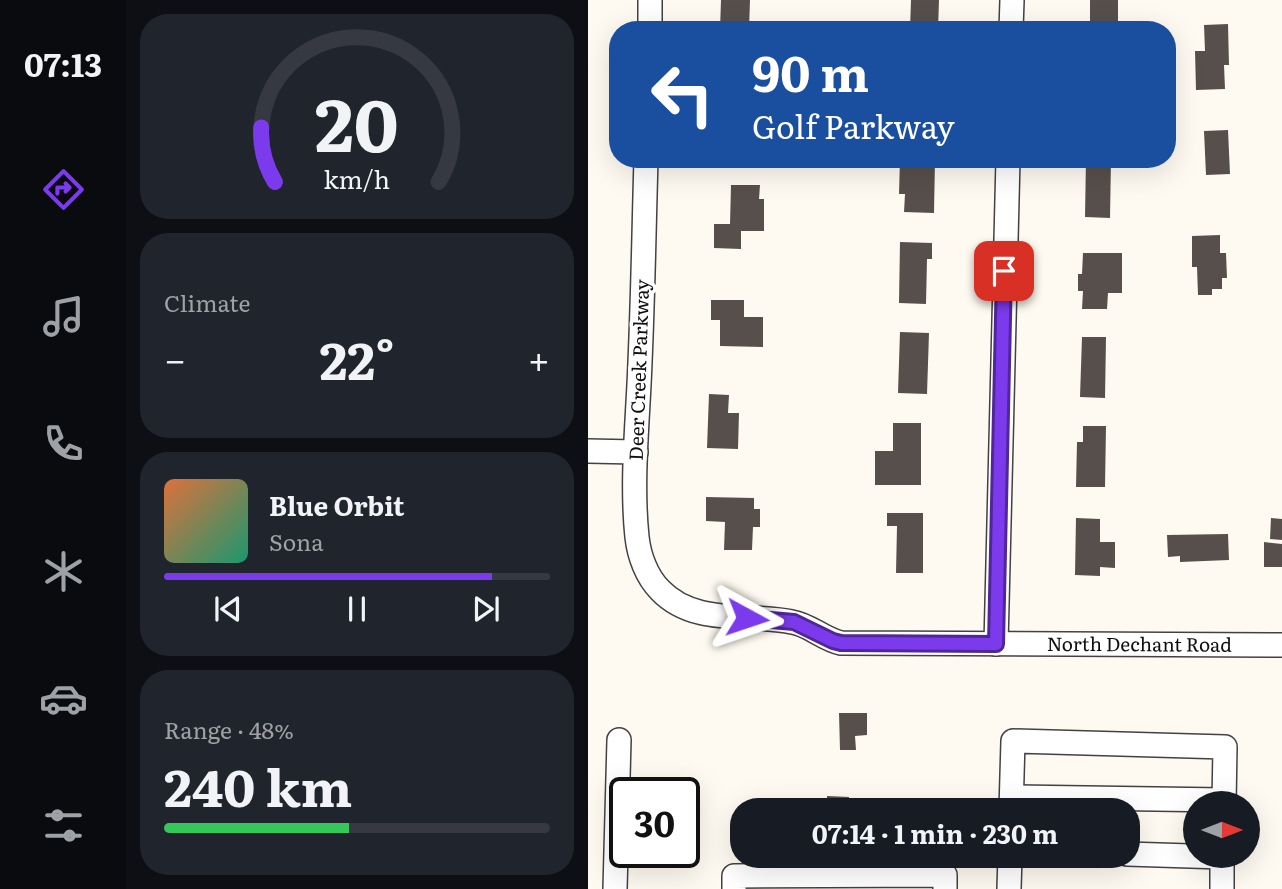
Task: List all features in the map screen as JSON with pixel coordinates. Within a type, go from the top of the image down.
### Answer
[{"type":"street","points":[[650,0],[650,21]]},
{"type":"street","points":[[1011,21],[1012,0]]},
{"type":"street","name":"Deer Creek Parkway","points":[[646,168],[636,452],[637,538],[642,561],[650,578]]},
{"type":"street","points":[[996,644],[1008,168]]},
{"type":"street","points":[[588,451],[636,452]]},
{"type":"street","name":"North Dechant Road","points":[[650,578],[661,592],[700,612],[794,622],[833,641],[1282,645]]},
{"type":"street","points":[[615,889],[618,740]]},
{"type":"street","points":[[1012,798],[1013,741],[1224,747],[1224,791]]},
{"type":"street","points":[[1140,802],[1183,801]]},
{"type":"street","points":[[1140,854],[1183,855]]},
{"type":"street","points":[[1009,889],[1010,868]]},
{"type":"street","points":[[1222,868],[1222,889]]},
{"type":"street","points":[[734,889],[734,876],[945,875],[945,889]]},
{"type":"building","points":[[721,0],[750,0],[749,21],[720,21]]},
{"type":"building","points":[[911,0],[939,0],[938,21],[910,21]]},
{"type":"building","points":[[1090,0],[1118,0],[1118,21],[1090,21]]},
{"type":"building","points":[[1228,24],[1229,65],[1224,65],[1225,89],[1196,90],[1195,51],[1205,51],[1204,25]]},
{"type":"building","points":[[1228,130],[1230,174],[1206,175],[1204,131]]},
{"type":"building","points":[[900,168],[935,168],[934,213],[904,212],[905,194],[899,194]]},
{"type":"building","points":[[1086,168],[1111,168],[1110,218],[1085,217]]},
{"type":"building","points":[[731,185],[760,185],[759,199],[764,199],[764,231],[741,231],[741,249],[714,248],[714,224],[730,224]]},
{"type":"building","points":[[1220,235],[1220,253],[1226,253],[1227,278],[1222,278],[1222,289],[1212,289],[1212,295],[1198,295],[1197,267],[1192,267],[1192,236]]},
{"type":"building","points":[[900,242],[932,243],[932,259],[927,259],[926,304],[899,303]]},
{"type":"building","points":[[1083,253],[1122,253],[1122,293],[1108,293],[1107,309],[1082,309],[1083,291],[1078,291],[1078,274],[1082,274]]},
{"type":"building","points":[[711,300],[744,300],[744,317],[763,317],[763,347],[720,346],[720,320],[711,320]]},
{"type":"building","points":[[900,332],[929,333],[927,394],[898,393]]},
{"type":"building","points":[[1082,337],[1106,337],[1105,398],[1080,397]]},
{"type":"building","points":[[709,394],[729,395],[728,413],[739,413],[738,449],[707,448]]},
{"type":"building","points":[[893,423],[921,423],[921,485],[875,485],[875,451],[893,451]]},
{"type":"building","points":[[1083,426],[1106,426],[1105,487],[1076,487],[1077,442],[1083,442]]},
{"type":"building","points":[[706,497],[754,498],[754,509],[760,509],[760,527],[753,527],[752,550],[724,550],[725,522],[706,521]]},
{"type":"building","points":[[887,513],[923,513],[923,573],[896,573],[897,526],[887,526]]},
{"type":"building","points":[[1076,518],[1100,519],[1100,542],[1115,542],[1115,568],[1100,567],[1100,576],[1075,575]]},
{"type":"building","points":[[1271,518],[1282,519],[1282,540],[1270,539]]},
{"type":"building","points":[[1228,534],[1229,560],[1180,562],[1180,556],[1168,557],[1167,535]]},
{"type":"building","points":[[1264,542],[1282,544],[1282,567],[1264,567]]},
{"type":"building","points":[[839,713],[867,713],[867,735],[855,736],[856,750],[840,750]]},
{"type":"building","points":[[827,796],[849,797],[849,798]]},
{"type":"route","points":[[747,618],[794,622],[841,643],[996,644],[1004,271]]}]
